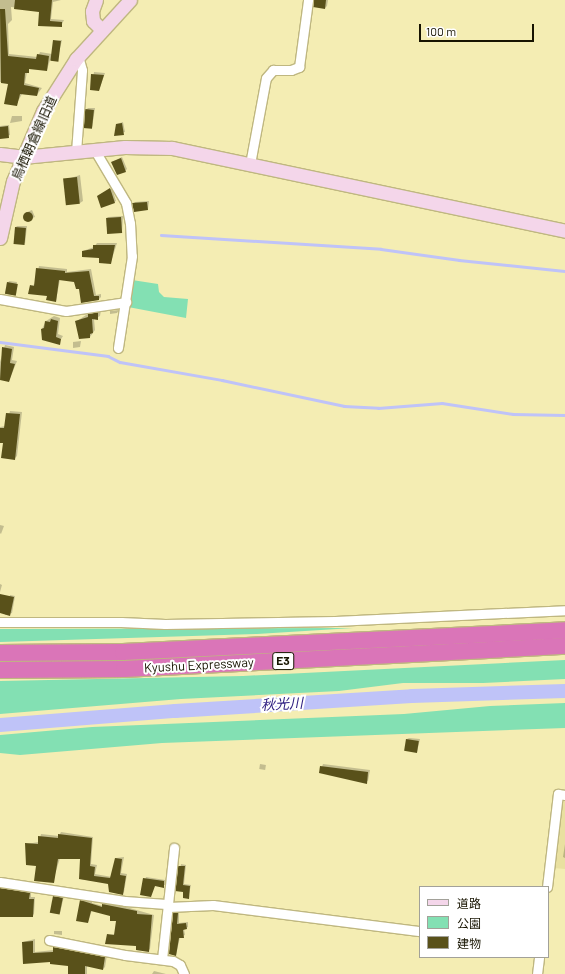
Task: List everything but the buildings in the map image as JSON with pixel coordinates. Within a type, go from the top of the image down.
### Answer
[{"type":"highway","name":"Kyushu Expressway","points":[[0,653],[131,652],[565,630]]},
{"type":"highway","name":"Kyushu Expressway","points":[[0,670],[131,668],[565,646]]},
{"type":"street","points":[[96,0],[92,11],[93,21],[101,29]]},
{"type":"street","name":"鳥栖朝倉線旧道","points":[[0,238],[13,181],[43,111],[78,56],[101,29],[130,0]]},
{"type":"street","points":[[250,164],[266,78],[273,70],[291,70],[299,67],[308,0]]},
{"type":"street","points":[[76,152],[82,70],[78,56]]},
{"type":"street","points":[[0,154],[23,158],[94,149],[172,148],[565,231]]},
{"type":"street","points":[[94,149],[127,210],[132,256],[118,348]]},
{"type":"street","points":[[0,299],[66,311],[126,302]]},
{"type":"street","points":[[0,622],[165,624],[327,621],[565,610]]},
{"type":"street","points":[[547,886],[558,794],[565,795]]},
{"type":"street","points":[[162,959],[174,848]]},
{"type":"street","points":[[0,882],[167,906],[213,905],[419,931]]},
{"type":"street","points":[[48,940],[125,955],[162,959],[180,965],[184,974]]},
{"type":"street","points":[[537,974],[539,958]]},
{"type":"shaded area","points":[[565,800],[565,869],[554,868],[561,803]]},
{"type":"green space","points":[[132,280],[158,284],[159,292],[164,297],[188,299],[186,318],[128,307]]},
{"type":"green space","points":[[353,628],[257,634],[0,642],[0,629]]},
{"type":"green space","points":[[565,660],[565,679],[483,683],[403,683],[339,691],[181,699],[0,714],[0,681],[243,676]]},
{"type":"green space","points":[[565,703],[565,728],[162,743],[20,755],[0,753],[0,735],[92,727],[404,714],[490,706]]},
{"type":"waterway","points":[[161,235],[381,249],[459,260],[565,271]]},
{"type":"waterway","points":[[0,342],[108,356],[120,362],[222,380],[344,406],[378,408],[442,403],[513,414],[565,415]]},
{"type":"waterway","name":"秋光川","points":[[0,725],[175,711],[412,696],[565,691]]}]
